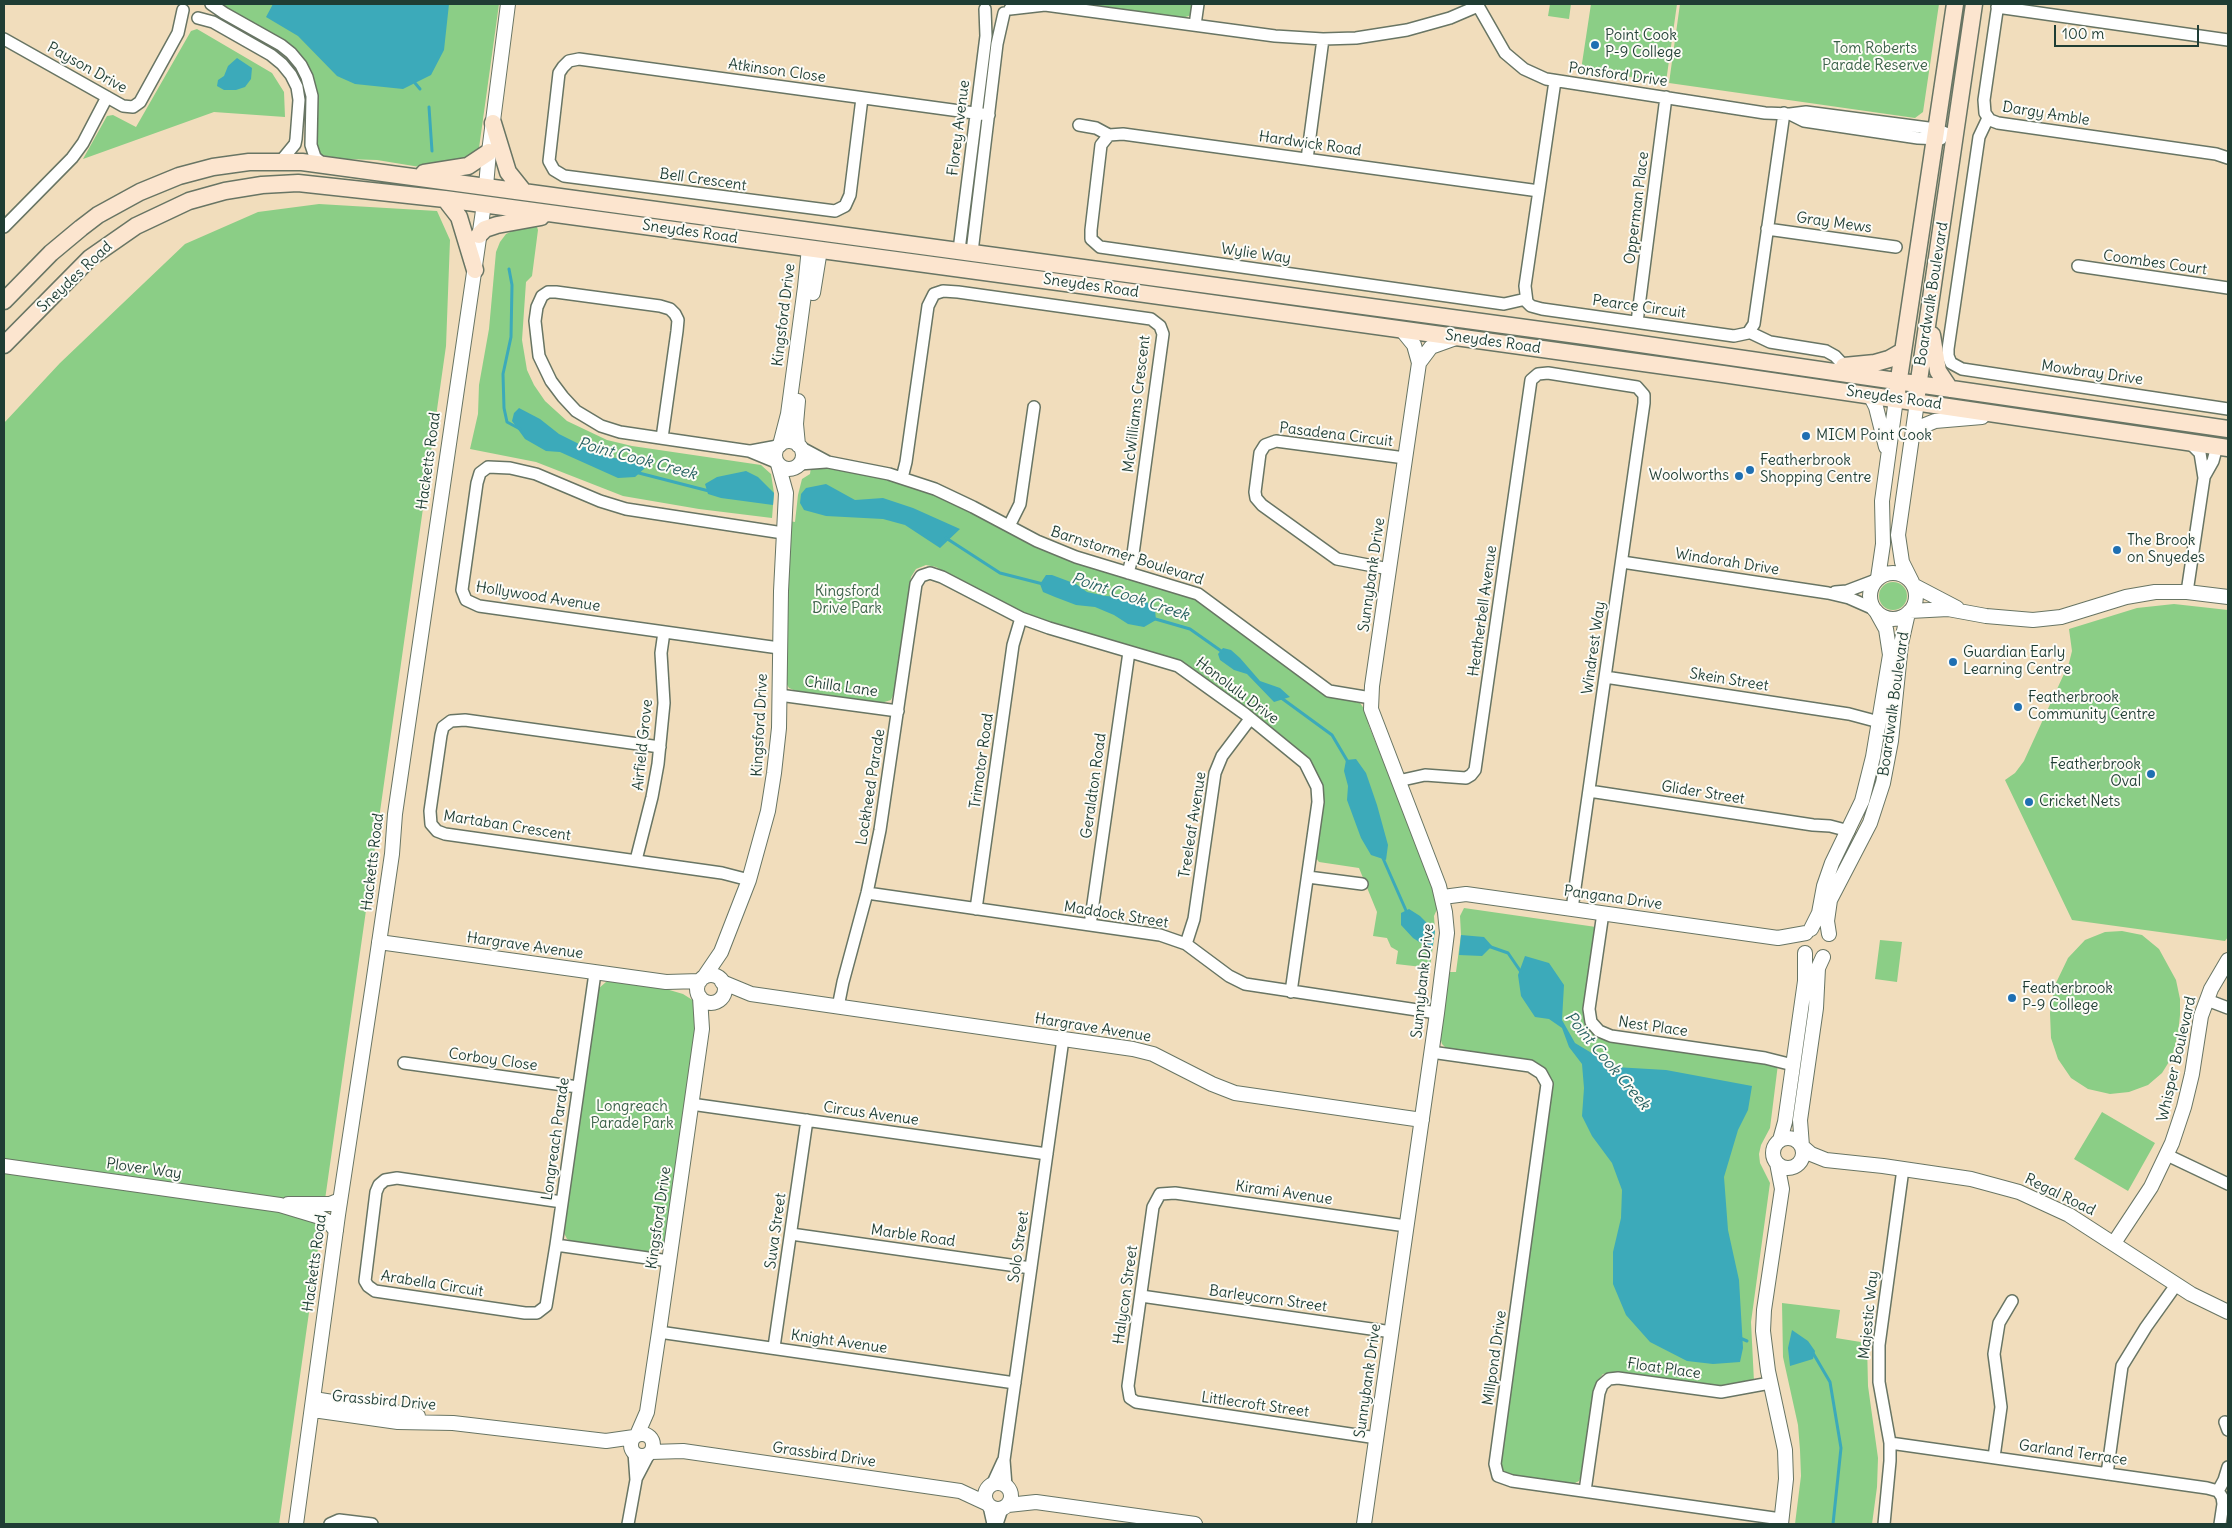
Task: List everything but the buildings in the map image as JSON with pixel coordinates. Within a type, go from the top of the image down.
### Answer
[{"type":"main road","name":"Boardwalk Boulevard","points":[[1896,399],[1955,4]]},
{"type":"main road","name":"Boardwalk Boulevard","points":[[1916,402],[1974,4]]},
{"type":"main road","points":[[493,123],[508,172],[524,192]]},
{"type":"main road","points":[[400,176],[468,166],[489,152]]},
{"type":"main road","name":"Sneydes Road","points":[[4,301],[51,253],[81,228],[120,202],[165,181],[213,168],[248,162],[281,161],[324,164],[400,176],[965,251],[1784,364],[1848,370],[1898,381],[2228,429]]},
{"type":"main road","name":"Sneydes Road","points":[[4,345],[69,279],[105,247],[152,218],[189,201],[225,191],[262,185],[298,183],[484,204],[964,269],[1722,374],[2222,447]]},
{"type":"main road","points":[[484,204],[486,186]]},
{"type":"main road","points":[[445,199],[459,217],[475,270]]},
{"type":"main road","points":[[480,236],[485,229],[497,225],[560,215]]},
{"type":"main road","points":[[814,249],[816,231]]},
{"type":"main road","points":[[964,269],[965,251]]},
{"type":"main road","points":[[1929,316],[1938,371],[1950,389]]},
{"type":"main road","points":[[1674,349],[1709,359],[1722,374]]},
{"type":"main road","points":[[1848,370],[1889,359],[1903,351]]},
{"type":"main road","points":[[2197,425],[2222,447]]},
{"type":"street","name":"Payson Drive","points":[[4,39],[126,107],[138,104],[178,33],[196,18],[207,12],[210,4]]},
{"type":"street","points":[[210,4],[281,45],[298,61],[307,77],[312,96],[311,145],[315,158],[324,164]]},
{"type":"street","points":[[486,186],[508,4]]},
{"type":"street","points":[[983,6],[994,14],[1009,9],[1044,4],[1275,36],[1323,39],[1364,37],[1407,30],[1450,18],[1478,5]]},
{"type":"street","points":[[1195,25],[1198,4]]},
{"type":"street","name":"Ponsford Drive","points":[[1478,5],[1497,42],[1511,59],[1532,73],[1555,81],[1765,113],[1787,114],[1804,121],[1955,137]]},
{"type":"street","points":[[1997,5],[2228,40]]},
{"type":"street","name":"Dargy Amble","points":[[1997,5],[1984,100],[1984,109],[1988,118],[1998,123],[2216,154],[2228,158]]},
{"type":"street","name":"Payson Drive","points":[[178,33],[182,6]]},
{"type":"street","points":[[182,6],[188,16],[213,22],[271,55],[291,75],[299,100],[296,139],[295,144],[281,161]]},
{"type":"street","name":"Florey Avenue","points":[[965,251],[976,113],[986,36],[983,6]]},
{"type":"street","name":"Florey Avenue","points":[[965,251],[989,115],[997,44],[1009,9]]},
{"type":"street","points":[[1307,159],[1323,39]]},
{"type":"street","name":"Atkinson Close","points":[[563,67],[569,61],[579,59],[989,115]]},
{"type":"street","name":"Bell Crescent","points":[[563,67],[559,73],[549,156],[551,167],[556,173],[569,177],[826,211],[839,210],[845,206],[849,198],[862,98]]},
{"type":"street","points":[[1526,299],[1525,286],[1555,81]]},
{"type":"street","points":[[4,227],[72,158],[107,97]]},
{"type":"street","name":"Opperman Place","points":[[1638,322],[1666,97]]},
{"type":"street","points":[[1787,114],[1767,229],[1754,321],[1749,332],[1770,342],[1826,351],[1848,370]]},
{"type":"street","name":"Mowbray Drive","points":[[1988,118],[1979,137],[1948,349],[1948,356],[1952,364],[1962,369],[2228,405]]},
{"type":"street","name":"Hardwick Road","points":[[1079,126],[1096,128],[1109,135],[1123,134],[1539,191]]},
{"type":"street","name":"Wylie Way","points":[[1109,135],[1103,141],[1100,150],[1091,230],[1091,240],[1100,247],[1504,304],[1526,299]]},
{"type":"street","name":"Dargy Amble","points":[[2216,154],[2228,153]]},
{"type":"street","name":"Hacketts Road","points":[[296,1524],[314,1404],[340,1200],[392,854],[395,814],[451,418],[484,204]]},
{"type":"street","name":"Gray Mews","points":[[1767,229],[1896,248]]},
{"type":"street","name":"Kingsford Drive","points":[[779,446],[788,414],[814,249]]},
{"type":"street","name":"Kingsford Drive","points":[[799,446],[798,402],[814,249]]},
{"type":"street","name":"Coombes Court","points":[[2078,266],[2228,288]]},
{"type":"street","name":"McWilliams Crescent","points":[[902,478],[906,462],[928,306],[934,294],[943,291],[958,292],[1152,319],[1160,326],[1163,334],[1128,573]]},
{"type":"street","points":[[662,438],[677,331],[678,320],[675,314],[670,309],[660,306],[548,292],[542,296],[537,307],[536,339],[542,364],[550,381],[562,398],[576,411],[601,426],[620,432],[749,451],[788,469],[797,466],[802,456],[799,446],[790,442],[779,446],[749,451]]},
{"type":"street","name":"Pearce Circuit","points":[[1526,299],[1530,305],[1539,308],[1734,336],[1744,335],[1749,332]]},
{"type":"street","name":"Sunnybank Drive","points":[[1364,1524],[1446,942],[1443,897],[1371,709],[1419,363],[1414,345],[1401,329]]},
{"type":"street","points":[[1419,363],[1433,346],[1459,337]]},
{"type":"street","name":"Heatherbell Avenue","points":[[1398,781],[1425,775],[1466,778],[1474,770],[1530,384],[1533,377],[1542,373],[1633,385],[1642,392]]},
{"type":"street","name":"Windrest Way","points":[[1572,909],[1644,400],[1642,392]]},
{"type":"street","points":[[1866,395],[1873,400],[1879,414],[1888,458]]},
{"type":"street","name":"Boardwalk Boulevard","points":[[1877,579],[1883,544],[1882,500],[1896,399]]},
{"type":"street","name":"Boardwalk Boulevard","points":[[1912,583],[1902,562],[1898,535],[1916,402]]},
{"type":"street","points":[[1009,526],[1020,504],[1034,407]]},
{"type":"street","points":[[1913,430],[1935,421],[2006,415]]},
{"type":"street","name":"Pasadena Circuit","points":[[1389,569],[1337,559],[1262,505],[1256,498],[1255,492],[1260,453],[1265,445],[1276,441],[1405,458]]},
{"type":"street","points":[[2190,442],[2200,453],[2204,478]]},
{"type":"street","points":[[778,464],[775,455],[779,446]]},
{"type":"street","name":"Barnstormer Boulevard","points":[[799,446],[828,462],[902,478],[955,498],[1062,552],[1198,594],[1329,690],[1372,698]]},
{"type":"street","points":[[2187,592],[2204,478],[2214,457],[2222,447]]},
{"type":"street","name":"Barnstormer Boulevard","points":[[797,466],[828,462]]},
{"type":"street","name":"Kingsford Drive","points":[[778,464],[786,493]]},
{"type":"street","name":"Kingsford Drive","points":[[702,979],[721,952],[749,880],[768,811],[774,773],[779,695],[783,532],[786,493],[797,466]]},
{"type":"street","name":"Hollywood Avenue","points":[[779,648],[479,606],[466,600],[462,594],[462,585],[476,483],[482,470],[488,467],[536,474],[600,501],[626,509],[783,532]]},
{"type":"street","name":"Windorah Drive","points":[[1622,562],[1828,593],[1849,598],[1875,610]]},
{"type":"street","name":"Honolulu Drive","points":[[926,573],[942,576],[1020,618],[1065,634],[1183,669],[1300,758],[1309,769],[1315,781],[1318,794],[1317,815],[1291,992]]},
{"type":"street","name":"Lockheed Parade","points":[[838,1007],[867,893],[880,830],[916,584],[920,576],[926,573]]},
{"type":"street","points":[[1962,611],[1912,583],[1906,577],[1892,573],[1877,579],[1870,594],[1875,610],[1888,618],[1895,619],[1909,612],[1939,609],[2003,618],[2047,619],[2140,594],[2187,592],[2228,597]]},
{"type":"street","name":"Windorah Drive","points":[[1828,593],[1847,591],[1877,579]]},
{"type":"street","points":[[1909,612],[1916,598],[1912,583]]},
{"type":"street","name":"Boardwalk Boulevard","points":[[1809,931],[1819,913],[1827,875],[1862,801],[1870,776],[1890,645],[1886,629],[1875,610]]},
{"type":"street","name":"Boardwalk Boulevard","points":[[1829,934],[1830,900],[1870,823],[1882,783],[1891,740],[1901,644],[1909,612]]},
{"type":"street","name":"Trimotor Road","points":[[976,909],[1013,644],[1020,618]]},
{"type":"street","name":"Airfield Grove","points":[[636,860],[652,797],[660,747],[664,703],[662,653],[664,632]]},
{"type":"street","name":"Geraldton Road","points":[[1090,925],[1129,652]]},
{"type":"street","name":"Skein Street","points":[[1605,676],[1880,718]]},
{"type":"street","name":"Chilla Lane","points":[[779,695],[898,711]]},
{"type":"street","name":"Treeleaf Avenue","points":[[1186,944],[1194,919],[1215,773],[1222,756],[1250,719]]},
{"type":"street","name":"Martaban Crescent","points":[[660,747],[458,720],[448,722],[442,730],[430,824],[437,831],[728,874],[749,880]]},
{"type":"street","name":"Glider Street","points":[[1588,791],[1813,825],[1847,834]]},
{"type":"street","points":[[1308,877],[1362,884]]},
{"type":"street","name":"Maddock Street","points":[[867,893],[1160,935],[1186,944],[1236,980],[1253,986],[1437,1013]]},
{"type":"street","name":"Pangana Drive","points":[[1443,897],[1466,894],[1778,938],[1804,952]]},
{"type":"street","name":"Nest Place","points":[[1602,913],[1589,1009],[1590,1018],[1595,1027],[1611,1036],[1794,1062]]},
{"type":"street","points":[[1781,1522],[1786,1479],[1785,1450],[1770,1382],[1763,1331],[1764,1310],[1782,1189],[1773,1151],[1780,1140],[1785,1122],[1806,981],[1802,942],[1809,931],[1821,929],[1829,934],[1831,947],[1823,957],[1818,968],[1816,1008],[1800,1120],[1803,1156],[1782,1189]]},
{"type":"street","name":"Pangana Drive","points":[[1778,938],[1809,931]]},
{"type":"street","name":"Hargrave Avenue","points":[[379,942],[666,982],[702,979]]},
{"type":"street","name":"Kingsford Drive","points":[[721,952],[722,982]]},
{"type":"street","points":[[1804,952],[1813,958],[1823,957]]},
{"type":"street","name":"Whisper Boulevard","points":[[2114,1243],[2150,1187],[2167,1155],[2184,1107],[2201,1016],[2207,1000],[2228,960]]},
{"type":"street","name":"Longreach Parade","points":[[543,1309],[548,1301],[595,973]]},
{"type":"street","points":[[714,976],[722,982],[724,992],[718,1000],[708,1002],[699,996],[697,988],[702,979],[714,976]]},
{"type":"street","name":"Hargrave Avenue","points":[[666,982],[699,996]]},
{"type":"street","name":"Hargrave Avenue","points":[[722,982],[751,994],[1133,1049],[1153,1054],[1212,1084],[1234,1092],[1422,1120]]},
{"type":"street","name":"Hargrave Avenue","points":[[718,1000],[751,994]]},
{"type":"street","name":"Kingsford Drive","points":[[642,1444],[702,1029],[699,996]]},
{"type":"street","name":"Kingsford Drive","points":[[702,1029],[712,1006],[718,1000]]},
{"type":"street","points":[[2207,1000],[2228,1008]]},
{"type":"street","name":"Solo Street","points":[[999,1488],[1063,1039]]},
{"type":"street","name":"Millpond Drive","points":[[1432,1052],[1526,1065],[1537,1070],[1545,1080],[1547,1093],[1495,1470],[1498,1476],[1507,1480],[1781,1522]]},
{"type":"street","name":"Corboy Close","points":[[404,1063],[578,1087]]},
{"type":"street","name":"Circus Avenue","points":[[691,1104],[1047,1154]]},
{"type":"street","name":"Suva Street","points":[[774,1347],[807,1120]]},
{"type":"street","points":[[1780,1140],[1790,1137],[1802,1146]]},
{"type":"street","name":"Regal Road","points":[[1802,1146],[1811,1154],[1826,1160],[1971,1178],[2020,1192],[2059,1209],[2176,1285],[2228,1312]]},
{"type":"street","points":[[2167,1155],[2228,1184]]},
{"type":"street","name":"Regal Road","points":[[1798,1165],[1826,1160]]},
{"type":"street","points":[[1777,1164],[1787,1168],[1798,1165]]},
{"type":"street","name":"Plover Way","points":[[4,1166],[280,1205],[320,1217],[329,1222],[336,1231]]},
{"type":"street","name":"Majestic Way","points":[[1884,1524],[1889,1480],[1890,1443],[1879,1382],[1878,1350],[1903,1169]]},
{"type":"street","name":"Arabella Circuit","points":[[543,1309],[537,1313],[525,1313],[382,1293],[371,1289],[365,1281],[364,1273],[376,1192],[384,1180],[397,1178],[562,1202]]},
{"type":"street","name":"Kirami Avenue","points":[[1158,1196],[1163,1193],[1175,1193],[1406,1226]]},
{"type":"street","name":"Halycon Street","points":[[1130,1398],[1128,1386],[1153,1207],[1158,1196]]},
{"type":"street","name":"Plover Way","points":[[280,1205],[330,1204],[340,1200]]},
{"type":"street","name":"Marble Road","points":[[791,1234],[1031,1268]]},
{"type":"street","points":[[556,1245],[669,1261]]},
{"type":"street","points":[[2107,1474],[2122,1366],[2146,1327],[2176,1285]]},
{"type":"street","name":"Barleycorn Street","points":[[1141,1296],[1392,1332]]},
{"type":"street","points":[[1994,1457],[2001,1408],[1994,1354],[2000,1323],[2012,1301]]},
{"type":"street","name":"Knight Avenue","points":[[659,1332],[1015,1382]]},
{"type":"street","name":"Float Place","points":[[1585,1491],[1599,1393],[1602,1385],[1609,1379],[1618,1378],[1721,1392],[1770,1382]]},
{"type":"street","name":"Littlecroft Street","points":[[1130,1398],[1143,1404],[1377,1438]]},
{"type":"street","name":"Grassbird Drive","points":[[314,1404],[387,1409],[453,1423],[642,1444],[960,1491],[997,1506],[1036,1502]]},
{"type":"street","name":"Garland Terrace","points":[[1890,1443],[2218,1491]]},
{"type":"street","points":[[630,1523],[642,1444]]},
{"type":"street","points":[[2220,1524],[2223,1500],[2218,1491],[2228,1467]]},
{"type":"street","points":[[993,1524],[997,1506],[1011,1498],[999,1488],[986,1496],[997,1506]]},
{"type":"street","name":"Grassbird Drive","points":[[960,1491],[999,1488],[1036,1502],[1194,1524]]},
{"type":"street","points":[[996,1524],[997,1506]]},
{"type":"street","points":[[330,1524],[342,1520],[372,1524]]},
{"type":"green space","points":[[216,4],[499,4],[479,148],[473,158],[426,168],[377,160],[345,159],[320,155],[317,153],[305,66]]},
{"type":"green space","points":[[1072,4],[1195,4],[1192,15],[1176,20]]},
{"type":"green space","points":[[1550,4],[1571,4],[1569,19],[1548,16]]},
{"type":"green space","points":[[1591,4],[1677,4],[1666,82],[1581,70]]},
{"type":"green space","name":"Tom Roberts Parade Reserve","points":[[1680,4],[1939,4],[1923,112],[1915,118],[1669,83]]},
{"type":"green space","points":[[197,29],[272,73],[284,92],[285,117],[214,112],[83,159],[107,116],[113,115],[136,127],[191,31]]},
{"type":"green space","points":[[319,204],[437,211],[450,240],[446,346],[279,1524],[4,1524],[4,423],[60,363],[185,244],[258,212]]},
{"type":"green space","points":[[537,227],[532,276],[526,282],[522,340],[527,370],[545,401],[567,421],[607,440],[632,446],[761,465],[771,474],[774,493],[772,518],[699,509],[623,496],[536,462],[470,449],[478,414],[479,385],[489,329],[496,252],[506,234],[519,228]]},
{"type":"green space","name":"Kingsford Drive Park","points":[[811,467],[826,467],[885,478],[913,487],[943,498],[1028,543],[1063,558],[1193,597],[1327,696],[1360,703],[1365,710],[1369,726],[1432,882],[1438,907],[1434,916],[1435,931],[1430,968],[1427,971],[1422,967],[1396,964],[1398,951],[1391,947],[1387,938],[1373,936],[1377,912],[1359,868],[1319,862],[1316,858],[1322,811],[1322,787],[1315,770],[1306,756],[1196,673],[1038,619],[988,596],[936,567],[926,565],[916,569],[911,577],[895,691],[891,700],[881,703],[796,691],[789,688],[785,681],[789,521],[795,522],[802,479],[810,474]]},
{"type":"green space","points":[[1893,582],[1903,586],[1907,596],[1903,606],[1893,610],[1883,606],[1879,596],[1883,586]]},
{"type":"green space","points":[[2174,604],[2228,610],[2228,937],[2225,941],[2072,920],[2005,780],[2015,773],[2024,761],[2069,663],[2072,651],[2069,629],[2137,608]]},
{"type":"green space","points":[[1464,908],[1596,927],[1589,1029],[1778,1064],[1770,1128],[1761,1145],[1759,1154],[1760,1163],[1770,1183],[1751,1322],[1754,1382],[1726,1387],[1712,1387],[1611,1373],[1603,1374],[1596,1383],[1583,1472],[1579,1481],[1573,1484],[1514,1476],[1504,1472],[1500,1466],[1548,1075],[1447,1049],[1442,1044],[1440,1037],[1449,972],[1456,972],[1461,935],[1460,916]]},
{"type":"green space","points":[[2122,931],[2142,935],[2159,949],[2176,980],[2180,999],[2180,1015],[2178,1034],[2172,1057],[2162,1073],[2148,1085],[2129,1092],[2110,1094],[2088,1089],[2071,1078],[2058,1059],[2051,1038],[2050,1013],[2055,985],[2068,958],[2085,940],[2105,932]]},
{"type":"green space","points":[[1880,940],[1902,942],[1897,982],[1875,979]]},
{"type":"green space","name":"Longreach Parade Park","points":[[612,981],[666,989],[683,994],[694,1001],[697,1014],[664,1248],[656,1253],[574,1243],[567,1239],[563,1231],[598,989],[606,982]]},
{"type":"green space","points":[[2102,1112],[2155,1143],[2128,1191],[2074,1159]]},
{"type":"green space","points":[[1782,1303],[1840,1310],[1836,1338],[1867,1343],[1868,1386],[1878,1458],[1877,1487],[1872,1524],[1795,1524],[1801,1476],[1800,1450],[1798,1425],[1783,1357]]},
{"type":"water","points":[[273,4],[449,4],[444,50],[431,75],[403,89],[355,84],[337,76],[298,36],[266,17]]},
{"type":"water","points":[[237,58],[252,68],[251,79],[245,87],[236,90],[224,90],[217,86],[218,80],[224,76],[228,66]]},
{"type":"water","points":[[519,408],[540,419],[559,434],[599,454],[619,459],[633,455],[643,462],[645,468],[635,477],[618,478],[560,452],[546,451],[525,439],[512,421],[514,413]]},
{"type":"water","points":[[746,471],[758,477],[774,493],[773,505],[721,498],[708,494],[705,484],[717,477]]},
{"type":"water","points":[[826,484],[855,500],[883,498],[913,508],[960,529],[940,548],[905,525],[883,519],[826,516],[804,510],[800,503],[801,494],[806,488]]},
{"type":"water","points":[[1046,575],[1052,575],[1076,584],[1087,592],[1106,596],[1144,599],[1155,610],[1156,620],[1144,627],[1128,624],[1114,615],[1095,607],[1076,605],[1055,597],[1043,592],[1040,584]]},
{"type":"water","points":[[1223,648],[1231,650],[1240,658],[1260,681],[1280,688],[1290,697],[1274,702],[1247,674],[1234,670],[1220,660],[1218,654]]},
{"type":"water","points":[[1356,759],[1366,773],[1377,805],[1388,845],[1386,860],[1371,855],[1361,838],[1347,800],[1348,786],[1344,771],[1346,760]]},
{"type":"water","points":[[1409,909],[1420,916],[1435,931],[1432,950],[1413,938],[1401,925],[1401,913]]},
{"type":"water","points":[[1461,935],[1484,937],[1492,946],[1482,956],[1459,955]]},
{"type":"water","points":[[1525,956],[1549,963],[1564,985],[1562,1020],[1575,1043],[1615,1067],[1666,1070],[1752,1086],[1748,1110],[1738,1130],[1724,1177],[1728,1230],[1739,1280],[1743,1348],[1740,1362],[1713,1364],[1687,1361],[1650,1342],[1626,1315],[1613,1284],[1613,1252],[1621,1218],[1622,1190],[1612,1163],[1592,1136],[1582,1116],[1584,1088],[1582,1064],[1569,1047],[1562,1028],[1549,1019],[1535,1017],[1521,996],[1518,975]]},
{"type":"water","points":[[1792,1330],[1808,1341],[1815,1351],[1813,1359],[1790,1366],[1788,1348]]},
{"type":"waterway","name":"Point Cook Creek","points":[[415,83],[420,89]]},
{"type":"waterway","name":"Point Cook Creek","points":[[429,107],[432,151]]},
{"type":"waterway","name":"Point Cook Creek","points":[[509,269],[512,285],[511,337],[503,374],[504,408],[507,422],[520,429]]},
{"type":"waterway","name":"Point Cook Creek","points":[[635,472],[709,491]]},
{"type":"waterway","name":"Point Cook Creek","points":[[946,538],[1000,573],[1043,584]]},
{"type":"waterway","name":"Point Cook Creek","points":[[1152,618],[1190,629],[1224,653]]},
{"type":"waterway","name":"Point Cook Creek","points":[[1280,697],[1332,735],[1348,762]]},
{"type":"waterway","name":"Point Cook Creek","points":[[1382,856],[1408,915]]},
{"type":"waterway","name":"Point Cook Creek","points":[[1488,946],[1508,953],[1521,972]]},
{"type":"waterway","name":"Point Cook Creek","points":[[1740,1338],[1747,1341]]},
{"type":"waterway","name":"Point Cook Creek","points":[[1813,1353],[1830,1382],[1841,1448],[1833,1524]]},
{"type":"place","name":"Point Cook P-9 College","points":[[1595,45]]},
{"type":"place","name":"MICM Point Cook","points":[[1806,436]]},
{"type":"place","name":"Featherbrook Shopping Centre","points":[[1750,470]]},
{"type":"place","name":"Woolworths","points":[[1739,476]]},
{"type":"place","name":"The Brook on Snyedes","points":[[2117,550]]},
{"type":"place","name":"Guardian Early Learning Centre","points":[[1953,662]]},
{"type":"place","name":"Featherbrook Community Centre","points":[[2018,707]]},
{"type":"place","name":"Featherbrook Oval","points":[[2151,774]]},
{"type":"place","name":"Cricket Nets","points":[[2029,802]]},
{"type":"place","name":"Featherbrook P-9 College","points":[[2012,998]]}]
